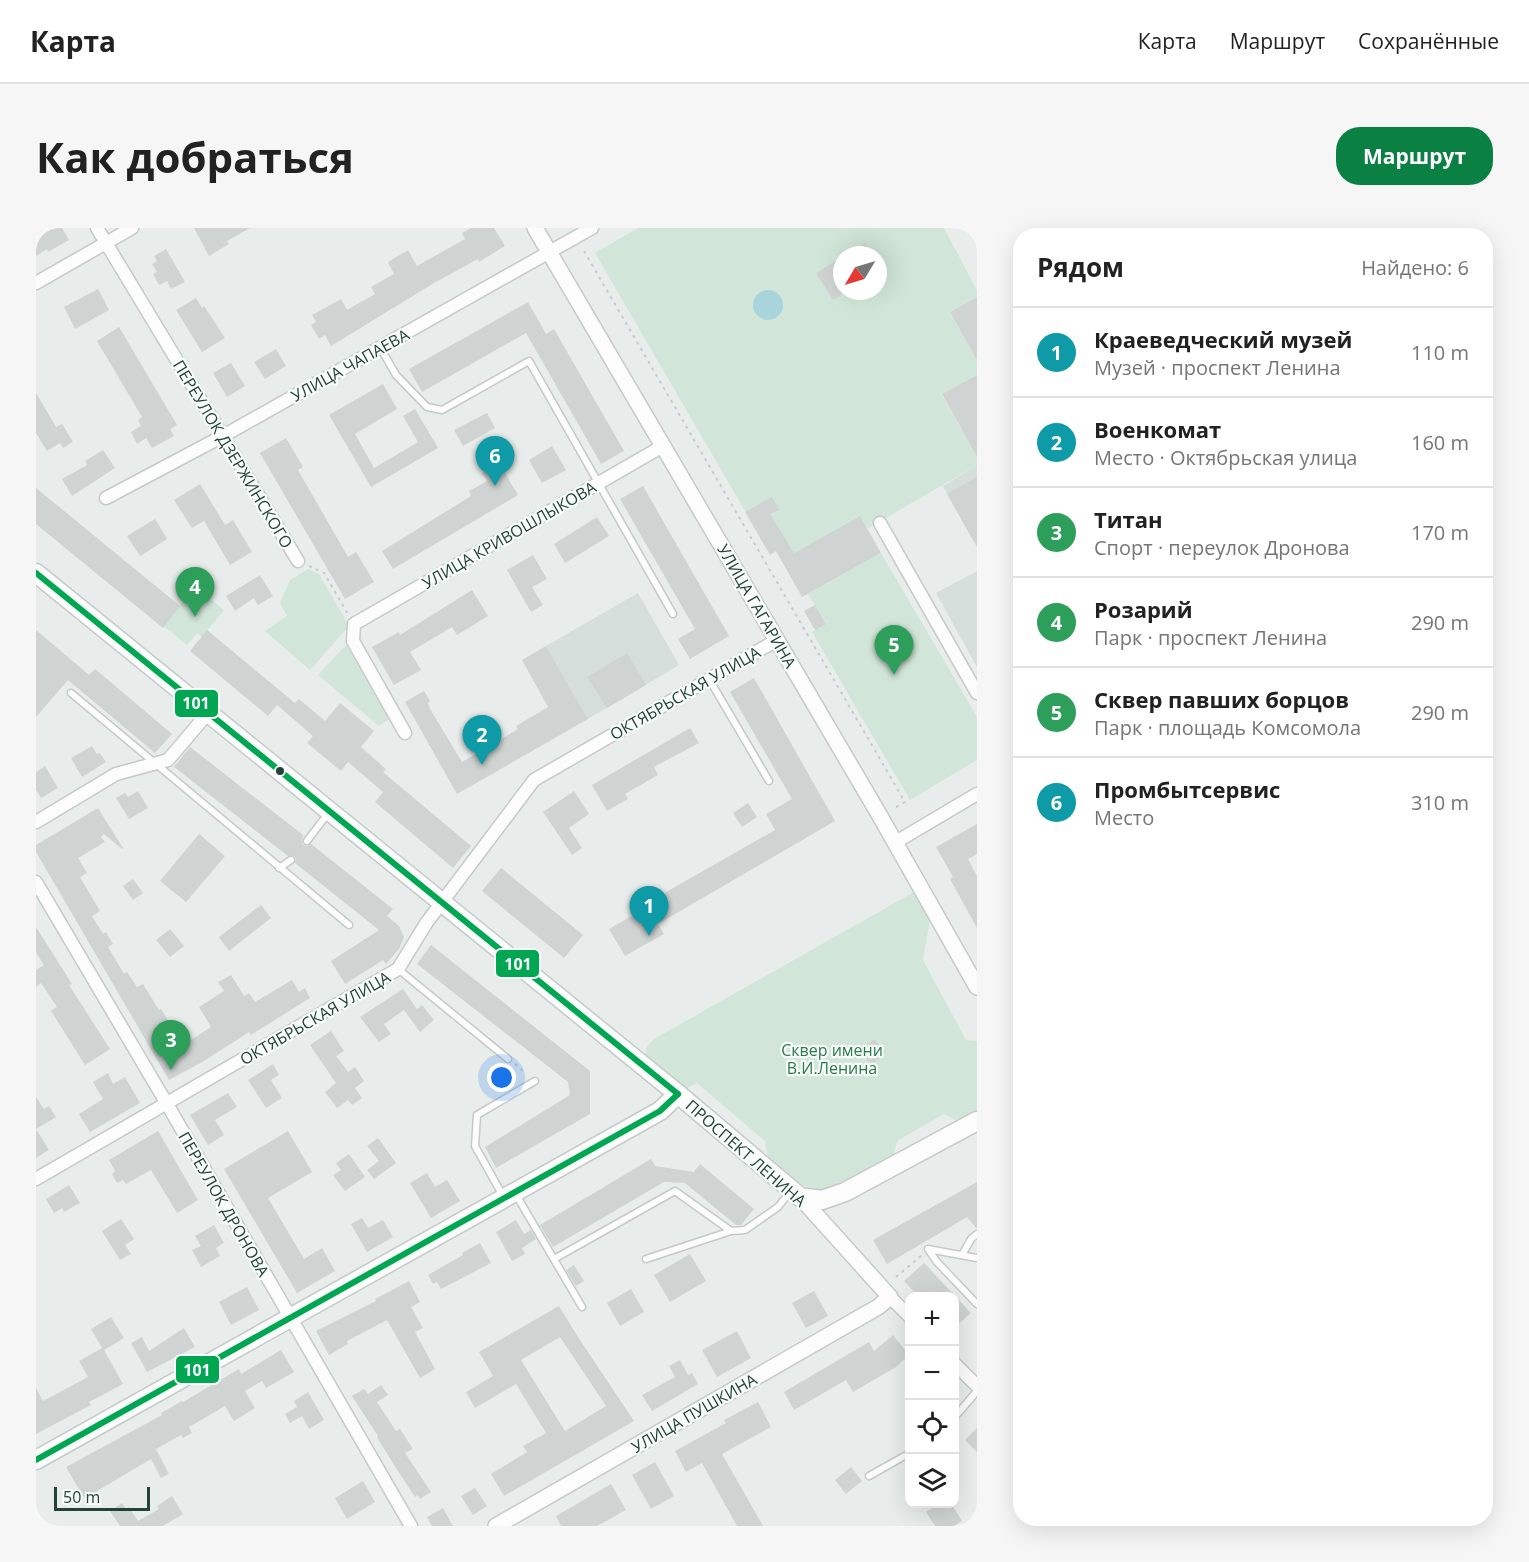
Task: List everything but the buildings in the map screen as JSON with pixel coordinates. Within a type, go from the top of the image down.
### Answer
[{"type":"main road","name":"ПРОСПЕКТ ЛЕНИНА","points":[[36,573],[678,1094],[796,1194]]},
{"type":"main road","points":[[36,1460],[660,1111],[678,1094]]},
{"type":"main road","points":[[796,1194],[822,1200],[845,1192],[977,1121]]},
{"type":"street","name":"ПЕРЕУЛОК ДЗЕРЖИНСКОГО","points":[[97,228],[298,561]]},
{"type":"street","points":[[36,283],[132,228]]},
{"type":"street","name":"УЛИЦА ГАГАРИНА","points":[[535,228],[896,843],[977,987]]},
{"type":"street","name":"УЛИЦА ЧАПАЕВА","points":[[106,498],[223,436],[592,228]]},
{"type":"street","name":"УЛИЦА КРИВОШЛЫКОВА","points":[[354,624],[663,446]]},
{"type":"street","points":[[880,523],[977,693]]},
{"type":"street","points":[[354,624],[352,641],[405,733]]},
{"type":"street","name":"ОКТЯБРЬСКАЯ УЛИЦА","points":[[36,1179],[398,969],[427,922],[534,780],[777,640]]},
{"type":"street","points":[[36,822],[116,774],[168,760],[208,713]]},
{"type":"street","points":[[896,843],[977,794]]},
{"type":"street","name":"ПЕРЕУЛОК ДРОНОВА","points":[[36,882],[411,1526]]},
{"type":"street","name":"ПРОСПЕКТ ЛЕНИНА","points":[[796,1194],[905,1313]]},
{"type":"street","name":"УЛИЦА ПУШКИНА","points":[[496,1526],[878,1307],[890,1297]]},
{"type":"street","points":[[959,1368],[977,1386]]},
{"type":"lane","points":[[380,347],[396,375],[428,406],[442,410],[529,361],[673,614]]},
{"type":"lane","points":[[709,680],[769,781]]},
{"type":"lane","points":[[71,693],[349,925]]},
{"type":"lane","points":[[307,841],[329,811]]},
{"type":"lane","points":[[279,868],[291,860]]},
{"type":"lane","points":[[398,969],[508,1059]]},
{"type":"lane","points":[[535,1082],[477,1115],[475,1146],[554,1259],[582,1307]]},
{"type":"lane","points":[[554,1259],[675,1191],[731,1231]]},
{"type":"lane","points":[[646,1259],[731,1231],[745,1230],[796,1194]]},
{"type":"lane","points":[[962,1255],[971,1239],[977,1234]]},
{"type":"lane","points":[[928,1250],[977,1258]]},
{"type":"lane","points":[[928,1250],[977,1304]]},
{"type":"lane","points":[[959,1412],[977,1391]]},
{"type":"lane","points":[[868,1476],[907,1454]]},
{"type":"path","points":[[584,251],[905,802],[880,816]]},
{"type":"path","name":"ПЕРЕУЛОК ДЗЕРЖИНСКОГО","points":[[298,561],[324,573],[354,624]]},
{"type":"path","points":[[508,1059],[535,1082]]},
{"type":"path","points":[[896,1277],[928,1250]]},
{"type":"shaded area","points":[[977,465],[977,537],[969,533],[943,486]]},
{"type":"shaded area","points":[[977,571],[977,667],[936,593]]},
{"type":"shaded area","points":[[638,593],[679,665],[588,719],[546,646]]},
{"type":"green space","points":[[638,228],[944,228],[977,290],[977,297],[950,312],[977,360],[977,375],[942,395],[977,457],[977,465],[867,529],[860,516],[794,553],[759,535],[595,253]]},
{"type":"green space","points":[[881,553],[977,717],[977,760],[910,800],[812,632],[826,623],[808,594]]},
{"type":"green space","points":[[308,569],[319,574],[349,626],[310,670],[265,631],[287,616],[280,603],[290,580]]},
{"type":"green space","points":[[195,587],[224,610],[202,637],[197,633],[187,645],[164,626]]},
{"type":"green space","points":[[346,645],[389,719],[379,726],[318,675]]},
{"type":"green space","name":"Сквер имени В.И.Ленина","points":[[914,892],[930,919],[923,960],[966,1040],[977,1041],[977,1111],[957,1121],[944,1114],[897,1141],[894,1154],[827,1190],[810,1188],[795,1180],[768,1157],[765,1141],[697,1083],[686,1089],[646,1055],[647,1047],[654,1039]]},
{"type":"water","points":[[768,290],[779,294],[783,305],[779,316],[768,320],[757,316],[753,305],[757,294]]},
{"type":"transit line","name":"101","points":[[36,573],[678,1094]]},
{"type":"transit line","name":"101","points":[[36,1460],[660,1111],[678,1094]]},
{"type":"place","name":"Промбытсервис","points":[[495,486]]},
{"type":"place","name":"Розарий","points":[[195,617]]},
{"type":"place","name":"Сквер павших борцов","points":[[894,675]]},
{"type":"place","name":"Военкомат","points":[[482,765]]},
{"type":"place","name":"Краеведческий музей","points":[[649,936]]},
{"type":"place","name":"Титан","points":[[171,1070]]}]
